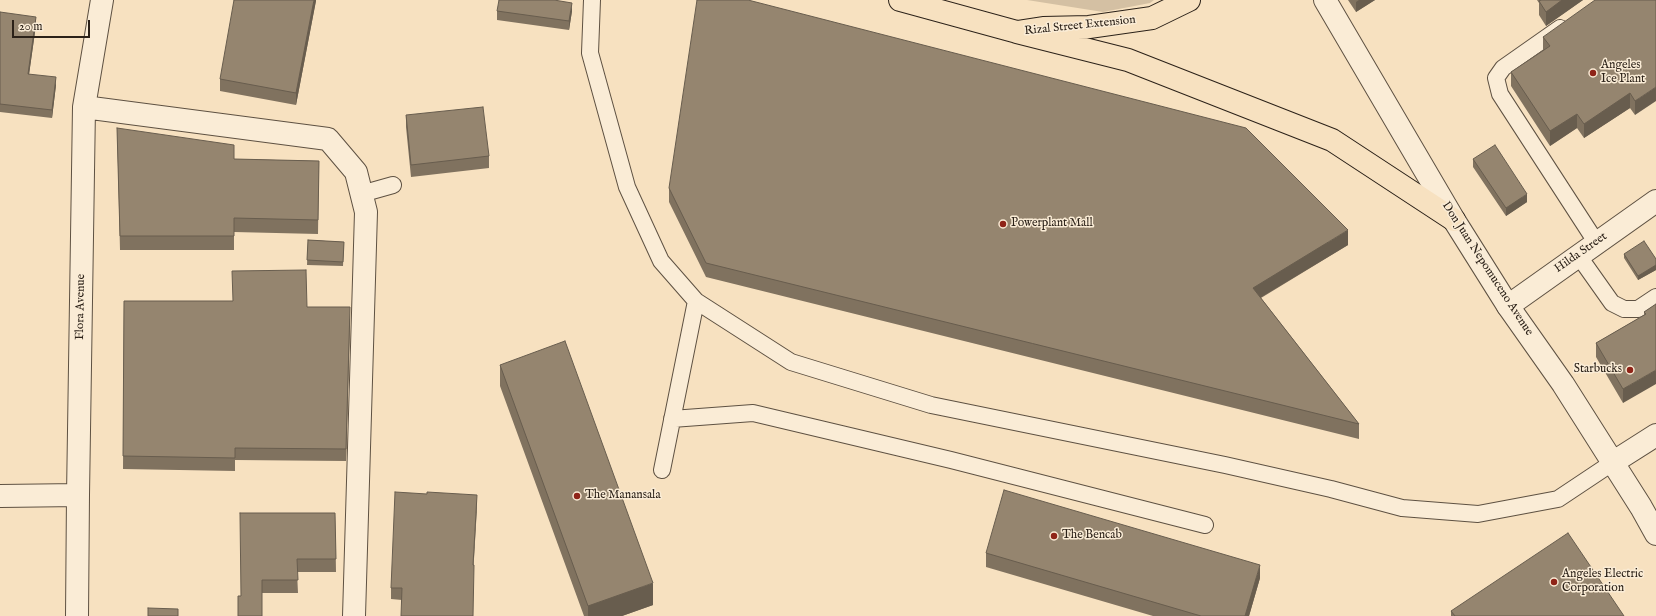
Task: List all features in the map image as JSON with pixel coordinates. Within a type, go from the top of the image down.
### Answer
[{"type":"main road","name":"Rizal Street Extension","points":[[900,0],[1017,32],[1043,28],[1089,26],[1152,18],[1189,0]]},
{"type":"main road","points":[[1017,32],[1128,60],[1332,140],[1454,220]]},
{"type":"street","name":"Flora Avenue","points":[[77,616],[84,107],[102,0]]},
{"type":"street","name":"Don Juan Nepomuceno Avenue","points":[[1325,0],[1454,220],[1508,306],[1563,384],[1641,507],[1656,534]]},
{"type":"street","points":[[84,107],[328,139],[356,172],[366,212],[354,616]]},
{"type":"street","name":"Hilda Street","points":[[1508,306],[1596,242],[1656,202]]},
{"type":"street","points":[[1612,463],[1656,435]]},
{"type":"street","points":[[0,496],[78,495]]},
{"type":"lane","points":[[592,0],[590,53],[627,187],[661,261],[696,301],[791,362],[931,405],[1331,488],[1402,508],[1478,514],[1558,499],[1612,463]]},
{"type":"lane","points":[[1574,18],[1504,68],[1496,78],[1500,94],[1596,242]]},
{"type":"lane","points":[[361,194],[393,185]]},
{"type":"lane","points":[[1578,255],[1612,302],[1624,309],[1638,309],[1656,297]]},
{"type":"lane","points":[[662,470],[696,301]]},
{"type":"lane","points":[[672,419],[754,413],[951,460],[1205,526]]},
{"type":"shaded area","points":[[1027,0],[1154,0],[1150,3],[1103,12]]},
{"type":"building","points":[[234,0],[314,0],[296,93],[220,79]]},
{"type":"building","points":[[499,0],[554,0],[572,3],[569,21],[497,11]]},
{"type":"building","name":"Powerplant Mall","points":[[697,0],[748,0],[1246,128],[1348,230],[1253,288],[1359,424],[706,263],[669,188]]},
{"type":"building","points":[[1562,0],[1546,12],[1539,1]]},
{"type":"building","name":"Angeles Ice Plant","points":[[1595,0],[1656,0],[1656,87],[1635,101],[1630,93],[1584,124],[1577,114],[1550,131],[1511,72],[1550,46],[1543,37]]},
{"type":"building","points":[[0,12],[36,17],[28,74],[56,77],[52,110],[0,104]]},
{"type":"building","points":[[483,107],[489,156],[411,165],[406,115]]},
{"type":"building","points":[[117,128],[234,145],[234,159],[319,161],[318,220],[234,218],[234,236],[120,236]]},
{"type":"building","points":[[1495,145],[1527,194],[1506,208],[1473,159]]},
{"type":"building","points":[[308,240],[344,242],[343,262],[307,260]]},
{"type":"building","points":[[1644,241],[1656,259],[1656,265],[1638,276],[1624,254]]},
{"type":"building","points":[[306,270],[307,307],[350,307],[346,449],[235,448],[235,458],[123,456],[124,301],[233,301],[232,271]]},
{"type":"building","name":"Starbucks","points":[[1656,304],[1656,370],[1623,389],[1596,343],[1646,314],[1644,312]]},
{"type":"building","name":"The Manansala","points":[[565,341],[653,583],[588,606],[500,365]]},
{"type":"building","name":"The Bencab","points":[[1004,490],[1260,565],[1245,616],[1201,616],[986,553]]},
{"type":"building","points":[[395,492],[477,495],[473,565],[473,616],[401,616],[402,588],[391,588]]},
{"type":"building","points":[[240,513],[335,513],[336,559],[297,559],[298,580],[262,580],[262,616],[238,616],[238,596],[241,596]]},
{"type":"building","name":"Angeles Electric Corporation","points":[[1568,533],[1624,616],[1455,616],[1451,611]]},
{"type":"building","points":[[148,608],[178,609],[178,616],[148,616]]},
{"type":"place","name":"Angeles Ice Plant","points":[[1593,73]]},
{"type":"place","name":"Powerplant Mall","points":[[1003,224]]},
{"type":"place","name":"Starbucks","points":[[1630,370]]},
{"type":"place","name":"The Manansala","points":[[577,496]]},
{"type":"place","name":"The Bencab","points":[[1054,536]]},
{"type":"place","name":"Angeles Electric Corporation","points":[[1554,582]]}]
